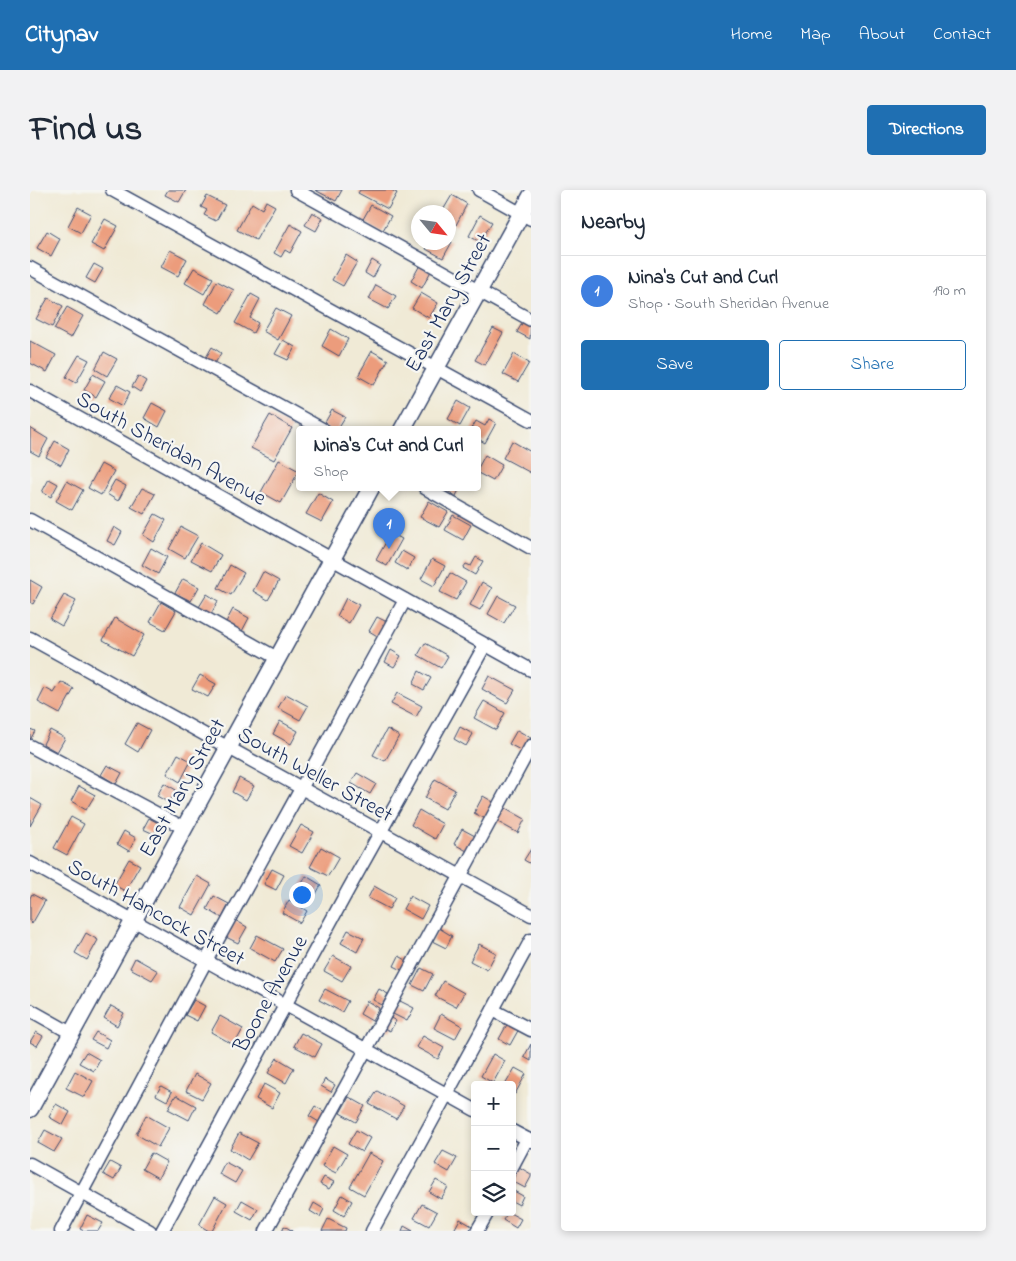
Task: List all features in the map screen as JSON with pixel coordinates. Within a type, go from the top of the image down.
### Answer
[{"type":"main road","name":"East Mary Street","points":[[404,426],[479,291],[526,216],[531,196]]},
{"type":"main road","name":"East Mary Street","points":[[30,1109],[369,491]]},
{"type":"street","points":[[112,190],[531,420]]},
{"type":"street","points":[[296,190],[531,320]]},
{"type":"street","points":[[479,190],[526,216]]},
{"type":"street","points":[[30,268],[317,426]]},
{"type":"street","name":"South Sheridan Avenue","points":[[30,391],[531,670]]},
{"type":"street","points":[[430,491],[531,548]]},
{"type":"street","points":[[30,520],[277,658]]},
{"type":"street","points":[[61,1231],[206,961],[405,600]]},
{"type":"street","name":"South Weller Street","points":[[30,638],[531,915]]},
{"type":"street","name":"Boone Avenue","points":[[162,1231],[485,644]]},
{"type":"street","points":[[30,746],[184,828]]},
{"type":"street","points":[[266,1231],[531,746]]},
{"type":"street","name":"South Hancock Street","points":[[30,863],[471,1108]]},
{"type":"street","points":[[372,1231],[531,940]]},
{"type":"street","points":[[30,1010],[71,1033]]},
{"type":"street","points":[[493,1010],[531,1030]]},
{"type":"street","points":[[516,1133],[529,1140],[516,1161]]},
{"type":"street","points":[[30,1164],[150,1231]]},
{"type":"street","points":[[477,1231],[486,1216]]},
{"type":"building","points":[[168,190],[186,190],[179,202],[165,195]]},
{"type":"building","points":[[315,190],[342,190],[336,201]]},
{"type":"building","points":[[360,190],[391,190],[397,193],[388,209],[358,193]]},
{"type":"building","points":[[452,195],[467,204],[456,225],[456,205],[446,205]]},
{"type":"building","points":[[207,196],[225,205],[216,221],[204,215],[207,210],[201,207]]},
{"type":"building","points":[[266,201],[275,206],[256,240],[237,230],[252,203],[262,209]]},
{"type":"building","points":[[371,205],[391,216],[382,232],[362,221]]},
{"type":"building","points":[[78,207],[91,214],[81,233],[68,226]]},
{"type":"building","points":[[312,212],[323,218],[316,231],[305,225]]},
{"type":"building","points":[[480,215],[492,222],[480,242],[469,236]]},
{"type":"building","points":[[105,219],[118,226],[104,251],[91,244]]},
{"type":"building","points":[[290,224],[302,231],[290,253],[285,250],[281,257],[274,253]]},
{"type":"building","points":[[47,231],[60,239],[51,256],[37,248]]},
{"type":"building","points":[[170,250],[187,259],[178,276],[161,267]]},
{"type":"building","points":[[428,250],[448,250],[443,258]]},
{"type":"building","points":[[346,255],[357,262],[343,286],[332,280]]},
{"type":"building","points":[[372,260],[380,265],[373,278],[365,273]]},
{"type":"building","points":[[94,264],[103,269],[95,283],[86,278]]},
{"type":"building","points":[[420,265],[431,271],[422,288],[411,281]]},
{"type":"building","points":[[194,268],[213,278],[204,294],[185,283]]},
{"type":"building","points":[[217,281],[234,290],[221,313],[205,304]]},
{"type":"building","points":[[376,285],[396,296],[388,309],[369,299]]},
{"type":"building","points":[[421,293],[438,303],[429,318],[412,308]]},
{"type":"building","points":[[251,294],[260,299],[250,318],[258,323],[253,333],[235,323]]},
{"type":"building","points":[[48,298],[63,306],[52,327],[36,319]]},
{"type":"building","points":[[67,307],[83,316],[71,338],[54,329]]},
{"type":"building","points":[[276,308],[291,316],[278,340],[263,331]]},
{"type":"building","points":[[524,320],[531,324],[530,339],[517,332]]},
{"type":"building","points":[[493,328],[503,333],[485,365],[475,360]]},
{"type":"building","points":[[331,329],[348,339],[339,356],[322,346]]},
{"type":"building","points":[[283,340],[295,347],[288,360],[275,354]]},
{"type":"building","points":[[30,341],[56,355],[47,372],[30,363]]},
{"type":"building","points":[[212,347],[221,353],[213,367],[204,361]]},
{"type":"building","points":[[372,351],[388,360],[374,385],[358,376]]},
{"type":"building","points":[[104,352],[117,359],[107,376],[95,369]]},
{"type":"building","points":[[514,354],[529,363],[518,382],[503,374]]},
{"type":"building","points":[[79,355],[89,360],[76,383],[66,377]]},
{"type":"building","points":[[93,374],[105,381],[96,397],[84,390]]},
{"type":"building","points":[[138,376],[146,381],[140,392],[132,387]]},
{"type":"building","points":[[117,385],[130,392],[123,406],[109,398]]},
{"type":"building","points":[[458,401],[470,408],[460,426],[448,419]]},
{"type":"building","points":[[152,403],[167,411],[159,427],[144,418]]},
{"type":"building","points":[[332,410],[345,417],[339,426],[323,426]]},
{"type":"building","points":[[270,415],[292,428],[274,460],[251,448]]},
{"type":"building","points":[[489,419],[496,423],[485,443],[481,441],[481,426],[473,426],[476,421],[485,426]]},
{"type":"building","points":[[30,428],[48,439],[39,456],[30,451]]},
{"type":"building","points":[[55,441],[69,449],[61,465],[46,457]]},
{"type":"building","points":[[512,441],[531,452],[531,473],[503,458]]},
{"type":"building","points":[[485,455],[502,465],[493,481],[481,475],[481,462]]},
{"type":"building","points":[[279,460],[296,469],[296,476],[281,503],[261,492]]},
{"type":"building","points":[[101,464],[114,471],[101,495],[88,488]]},
{"type":"building","points":[[49,479],[58,484],[51,497],[42,492]]},
{"type":"building","points":[[115,480],[126,486],[118,501],[107,494]]},
{"type":"building","points":[[67,481],[83,490],[72,510],[56,501]]},
{"type":"building","points":[[142,488],[155,494],[144,514],[131,507]]},
{"type":"building","points":[[447,491],[458,491],[456,496]]},
{"type":"building","points":[[318,493],[333,502],[322,522],[306,514]]},
{"type":"building","points":[[429,501],[448,512],[439,527],[420,517]]},
{"type":"building","points":[[155,514],[166,520],[154,542],[143,535]]},
{"type":"building","points":[[453,515],[471,525],[463,540],[445,530]]},
{"type":"building","points":[[114,527],[122,532],[115,545],[107,541]]},
{"type":"building","points":[[181,527],[198,536],[185,558],[169,549]]},
{"type":"building","points":[[391,533],[402,539],[387,566],[376,560]]},
{"type":"building","points":[[201,543],[221,555],[212,571],[191,560]]},
{"type":"building","points":[[151,548],[167,557],[158,574],[142,565]]},
{"type":"building","points":[[402,551],[414,558],[407,570],[395,563]]},
{"type":"building","points":[[476,557],[483,561],[475,575],[463,568],[466,564],[471,566]]},
{"type":"building","points":[[432,559],[445,566],[434,586],[421,579]]},
{"type":"building","points":[[230,565],[244,573],[231,595],[218,588]]},
{"type":"building","points":[[263,572],[279,581],[268,600],[253,591]]},
{"type":"building","points":[[450,573],[466,582],[456,600],[440,592]]},
{"type":"building","points":[[183,579],[199,587],[191,601],[175,593]]},
{"type":"building","points":[[30,580],[42,587],[33,604],[30,602]]},
{"type":"building","points":[[482,582],[492,588],[480,610],[470,605]]},
{"type":"building","points":[[207,594],[218,601],[211,614],[199,607]]},
{"type":"building","points":[[64,595],[76,601],[62,626],[50,619]]},
{"type":"building","points":[[498,596],[515,605],[504,623],[488,614]]},
{"type":"building","points":[[346,598],[359,605],[349,623],[337,616]]},
{"type":"building","points":[[161,602],[176,611],[165,630],[150,622]]},
{"type":"building","points":[[233,609],[249,618],[241,633],[225,624]]},
{"type":"building","points":[[377,617],[387,622],[379,637],[369,631]]},
{"type":"building","points":[[115,618],[144,635],[132,656],[103,640]]},
{"type":"building","points":[[425,643],[448,656],[441,668],[418,655]]},
{"type":"building","points":[[391,650],[401,656],[394,667],[385,662]]},
{"type":"building","points":[[419,671],[431,678],[424,690],[413,684]]},
{"type":"building","points":[[200,675],[216,684],[208,697],[192,689]]},
{"type":"building","points":[[489,676],[515,690],[507,703],[482,689]]},
{"type":"building","points":[[61,682],[74,689],[60,714],[38,702],[45,688],[54,693]]},
{"type":"building","points":[[397,693],[422,706],[416,717],[391,704]]},
{"type":"building","points":[[286,694],[308,706],[300,720],[278,708]]},
{"type":"building","points":[[484,701],[505,713],[496,730],[474,718]]},
{"type":"building","points":[[280,721],[298,731],[291,744],[273,734]]},
{"type":"building","points":[[137,723],[150,730],[138,752],[125,744]]},
{"type":"building","points":[[460,727],[473,734],[466,746],[454,739]]},
{"type":"building","points":[[30,729],[35,731],[30,740]]},
{"type":"building","points":[[387,729],[399,736],[385,761],[373,755]]},
{"type":"building","points":[[50,730],[65,738],[57,752],[43,744]]},
{"type":"building","points":[[517,730],[531,738],[524,752],[509,744]]},
{"type":"building","points":[[178,754],[191,761],[180,782],[167,774]]},
{"type":"building","points":[[107,765],[122,773],[116,784],[101,775]]},
{"type":"building","points":[[357,773],[376,784],[370,794],[351,783]]},
{"type":"building","points":[[239,778],[254,786],[246,800],[232,792]]},
{"type":"building","points":[[435,779],[455,790],[445,809],[425,798]]},
{"type":"building","points":[[164,783],[176,790],[169,803],[157,796]]},
{"type":"building","points":[[79,786],[95,795],[86,810],[71,801]]},
{"type":"building","points":[[483,796],[495,803],[486,819],[474,813]]},
{"type":"building","points":[[30,798],[42,805],[30,826]]},
{"type":"building","points":[[504,807],[525,819],[518,833],[496,821]]},
{"type":"building","points":[[419,810],[443,824],[435,839],[411,825]]},
{"type":"building","points":[[71,817],[84,824],[67,855],[54,848]]},
{"type":"building","points":[[149,818],[160,824],[154,834],[143,829]]},
{"type":"building","points":[[301,825],[314,832],[302,853],[289,846]]},
{"type":"building","points":[[462,829],[475,836],[467,851],[454,844]]},
{"type":"building","points":[[124,831],[136,838],[129,851],[117,844]]},
{"type":"building","points":[[321,847],[339,857],[328,876],[310,867]]},
{"type":"building","points":[[531,849],[531,864],[524,860]]},
{"type":"building","points":[[129,859],[140,865],[125,891],[114,885]]},
{"type":"building","points":[[272,869],[284,875],[276,890],[264,884]]},
{"type":"building","points":[[197,876],[211,884],[194,915],[180,907]]},
{"type":"building","points":[[306,876],[321,885],[312,901],[297,893]]},
{"type":"building","points":[[374,886],[395,898],[389,909],[368,898]]},
{"type":"building","points":[[32,894],[45,901],[32,924],[30,922],[30,898]]},
{"type":"building","points":[[214,896],[229,904],[222,918],[207,909]]},
{"type":"building","points":[[410,896],[428,906],[421,919],[403,909]]},
{"type":"building","points":[[289,900],[307,911],[300,923],[282,913]]},
{"type":"building","points":[[235,920],[247,927],[238,943],[226,937]]},
{"type":"building","points":[[439,928],[452,936],[446,948],[432,941]]},
{"type":"building","points":[[348,930],[364,938],[357,952],[341,943]]},
{"type":"building","points":[[86,933],[98,940],[87,960],[75,953]]},
{"type":"building","points":[[257,935],[283,949],[275,962],[250,948]]},
{"type":"building","points":[[479,944],[496,953],[487,970],[470,961]]},
{"type":"building","points":[[333,956],[351,966],[342,981],[324,971]]},
{"type":"building","points":[[399,956],[408,961],[402,970],[394,966]]},
{"type":"building","points":[[135,958],[158,971],[152,980],[130,968]]},
{"type":"building","points":[[421,968],[433,974],[424,991],[412,985]]},
{"type":"building","points":[[443,981],[464,993],[456,1007],[435,996]]},
{"type":"building","points":[[325,989],[348,1001],[342,1012],[319,1000]]},
{"type":"building","points":[[379,989],[388,994],[382,1005],[373,1000]]},
{"type":"building","points":[[194,1000],[205,1006],[197,1021],[185,1015]]},
{"type":"building","points":[[398,1000],[414,1008],[407,1021],[391,1013]]},
{"type":"building","points":[[367,1001],[379,1008],[372,1021],[360,1014]]},
{"type":"building","points":[[111,1006],[124,1013],[117,1026],[104,1018]]},
{"type":"building","points":[[441,1014],[462,1026],[455,1039],[434,1028]]},
{"type":"building","points":[[220,1016],[243,1029],[234,1045],[211,1032]]},
{"type":"building","points":[[389,1017],[396,1021],[390,1031],[384,1028]]},
{"type":"building","points":[[509,1021],[520,1027],[510,1045],[499,1039]]},
{"type":"building","points":[[36,1032],[43,1036],[37,1046],[30,1042]]},
{"type":"building","points":[[96,1032],[110,1040],[106,1048],[91,1040]]},
{"type":"building","points":[[301,1033],[322,1044],[315,1057],[294,1046]]},
{"type":"building","points":[[423,1036],[444,1048],[438,1059],[416,1047]]},
{"type":"building","points":[[531,1044],[531,1061],[524,1057]]},
{"type":"building","points":[[86,1052],[100,1060],[94,1071],[79,1063]]},
{"type":"building","points":[[493,1054],[505,1061],[494,1081],[490,1081],[481,1076]]},
{"type":"building","points":[[277,1058],[294,1068],[286,1083],[268,1073]]},
{"type":"building","points":[[515,1068],[526,1074],[516,1092],[516,1081],[507,1081]]},
{"type":"building","points":[[75,1071],[93,1081],[84,1097],[66,1088]]},
{"type":"building","points":[[195,1074],[211,1083],[202,1099],[186,1091]]},
{"type":"building","points":[[325,1079],[335,1085],[331,1092],[321,1086]]},
{"type":"building","points":[[264,1084],[280,1093],[272,1108],[256,1099]]},
{"type":"building","points":[[161,1086],[172,1092],[167,1101],[156,1095]]},
{"type":"building","points":[[377,1091],[404,1106],[396,1119],[369,1104]]},
{"type":"building","points":[[176,1095],[196,1106],[189,1120],[168,1109]]},
{"type":"building","points":[[349,1097],[365,1106],[356,1122],[340,1113]]},
{"type":"building","points":[[56,1104],[70,1112],[63,1125],[49,1117]]},
{"type":"building","points":[[315,1106],[325,1112],[319,1122],[309,1116]]},
{"type":"building","points":[[146,1115],[169,1128],[158,1147],[136,1134]]},
{"type":"building","points":[[45,1130],[62,1139],[54,1152],[38,1143]]},
{"type":"building","points":[[356,1130],[370,1138],[362,1152],[348,1144]]},
{"type":"building","points":[[239,1133],[258,1143],[248,1160],[230,1149]]},
{"type":"building","points":[[333,1146],[347,1154],[336,1173],[322,1166]]},
{"type":"building","points":[[443,1151],[457,1158],[449,1172],[435,1164]]},
{"type":"building","points":[[151,1153],[167,1162],[158,1178],[142,1169]]},
{"type":"building","points":[[369,1153],[383,1161],[364,1195],[350,1187]]},
{"type":"building","points":[[110,1162],[121,1168],[114,1180],[103,1174]]},
{"type":"building","points":[[225,1162],[242,1171],[235,1183],[219,1174]]},
{"type":"building","points":[[519,1167],[531,1174],[525,1188],[516,1183],[516,1173]]},
{"type":"building","points":[[324,1177],[334,1182],[329,1189],[320,1184]]},
{"type":"building","points":[[436,1180],[448,1187],[441,1199],[429,1192]]},
{"type":"building","points":[[516,1192],[523,1196],[519,1205],[516,1203]]},
{"type":"building","points":[[342,1195],[352,1201],[344,1216],[334,1210]]},
{"type":"building","points":[[215,1196],[227,1203],[212,1231],[209,1231],[199,1225]]},
{"type":"building","points":[[242,1200],[258,1209],[252,1220],[236,1211]]},
{"type":"building","points":[[314,1203],[324,1209],[320,1217],[310,1211]]},
{"type":"building","points":[[422,1204],[437,1212],[429,1226],[414,1218]]},
{"type":"building","points":[[87,1215],[103,1223],[98,1231],[84,1231],[80,1229]]},
{"type":"building","points":[[506,1216],[515,1216],[521,1219],[516,1228],[503,1220]]},
{"type":"building","points":[[328,1219],[346,1228],[345,1231],[322,1231]]},
{"type":"building","points":[[460,1219],[472,1226],[470,1231],[454,1230]]},
{"type":"building","points":[[284,1226],[293,1231],[282,1231]]},
{"type":"building","points":[[404,1226],[413,1231],[402,1231]]},
{"type":"place","name":"Nina's Cut and Curl","points":[[389,549]]}]
